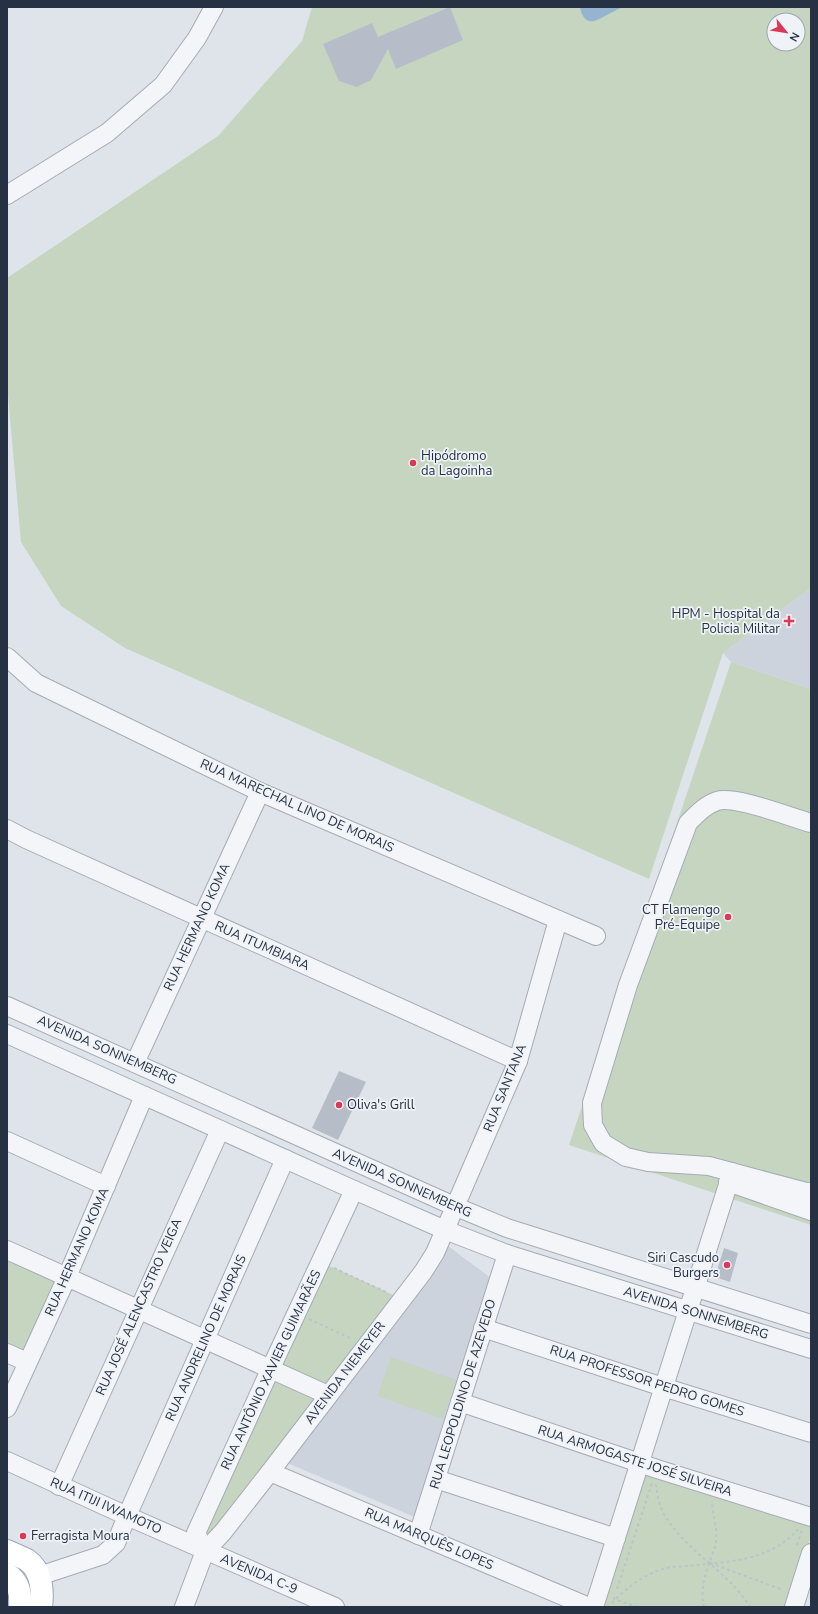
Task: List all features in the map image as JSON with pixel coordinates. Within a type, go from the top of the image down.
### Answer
[{"type":"main road","points":[[7,1551],[28,1561],[34,1566],[39,1576],[43,1595],[41,1607]]},
{"type":"street","points":[[7,195],[107,133],[162,85],[197,38],[214,7]]},
{"type":"street","name":"RUA MARECHAL LINO DE MORAIS","points":[[7,657],[36,683],[260,792],[596,936]]},
{"type":"street","name":"RUA HERMANO KOMA","points":[[135,1063],[260,792]]},
{"type":"street","points":[[811,824],[737,801],[719,800],[701,809],[688,823],[628,986],[592,1103],[593,1125],[604,1143],[626,1157],[648,1162],[709,1166],[728,1183],[811,1211]]},
{"type":"street","name":"RUA ITUMBIARA","points":[[7,829],[26,840],[518,1061]]},
{"type":"street","name":"RUA SANTANA","points":[[454,1206],[518,1061],[558,920]]},
{"type":"street","name":"AVENIDA SONNEMBERG","points":[[7,1006],[454,1206],[507,1228],[811,1324]]},
{"type":"street","name":"AVENIDA SONNEMBERG","points":[[7,1034],[445,1230],[507,1254],[811,1349]]},
{"type":"street","name":"RUA HERMANO KOMA","points":[[7,1408],[67,1277],[144,1096]]},
{"type":"street","name":"RUA JOSÉ ALENCASTRO VEIGA","points":[[59,1486],[220,1130]]},
{"type":"street","points":[[7,1141],[106,1186]]},
{"type":"street","name":"RUA ANDRELINO DE MORAIS","points":[[39,1576],[103,1555],[116,1543],[285,1159]]},
{"type":"street","points":[[728,1183],[811,1192]]},
{"type":"street","points":[[594,1607],[694,1286],[728,1183]]},
{"type":"street","name":"RUA ANTÔNIO XAVIER GUIMARÃES","points":[[205,1550],[196,1533],[296,1313],[354,1190]]},
{"type":"street","name":"AVENIDA NIEMEYER","points":[[205,1550],[223,1532],[402,1299],[435,1253],[454,1206]]},
{"type":"street","points":[[7,1250],[328,1395]]},
{"type":"street","name":"RUA LEOPOLDINO DE AZEVEDO","points":[[418,1535],[507,1254]]},
{"type":"street","name":"RUA PROFESSOR PEDRO GOMES","points":[[483,1328],[663,1387],[811,1433]]},
{"type":"street","points":[[7,1353],[27,1362]]},
{"type":"street","name":"RUA ARMOGASTE JOSÉ SILVEIRA","points":[[460,1402],[714,1488],[805,1524]]},
{"type":"street","name":"RUA ITIJI IWAMOTO","points":[[7,1461],[59,1486],[205,1550]]},
{"type":"street","name":"RUA MARQUÊS LOPES","points":[[270,1472],[589,1607]]},
{"type":"street","points":[[436,1479],[616,1538]]},
{"type":"street","points":[[184,1607],[205,1550]]},
{"type":"street","name":"AVENIDA C-9","points":[[205,1550],[335,1607]]},
{"type":"street","points":[[801,1600],[811,1553]]},
{"type":"path","points":[[321,1262],[402,1299]]},
{"type":"path","points":[[296,1313],[366,1346]]},
{"type":"path","points":[[615,1600],[653,1480],[655,1480],[658,1497],[664,1513],[677,1532],[737,1589],[750,1607]]},
{"type":"path","points":[[704,1607],[702,1590],[703,1581],[716,1543],[717,1535],[712,1509],[714,1488]]},
{"type":"path","points":[[793,1524],[805,1524]]},
{"type":"path","points":[[608,1607],[627,1587],[646,1576],[671,1567],[747,1559],[769,1552],[781,1546],[805,1524]]},
{"type":"path","points":[[709,1563],[801,1600]]},
{"type":"path","points":[[615,1600],[637,1607]]},
{"type":"shaded area","name":"HPM - Hospital da Policia Militar","points":[[811,588],[811,689],[731,662],[723,653]]},
{"type":"shaded area","points":[[444,1243],[492,1279],[417,1518],[285,1462]]},
{"type":"green space","name":"Hipódromo da Lagoinha","points":[[312,7],[811,7],[811,588],[723,653],[649,879],[125,648],[61,606],[21,542],[7,384],[7,278],[218,136],[302,41]]},
{"type":"green space","name":"CT Flamengo Pré-Equipe","points":[[731,662],[811,689],[811,1225],[569,1145]]},
{"type":"green space","points":[[7,1250],[67,1277],[27,1362],[7,1353]]},
{"type":"green space","points":[[321,1262],[402,1299],[205,1551],[196,1533]]},
{"type":"green space","points":[[391,1357],[456,1380],[443,1419],[377,1396]]},
{"type":"green space","points":[[644,1469],[811,1521],[811,1536],[788,1607],[603,1607]]},
{"type":"water","points":[[580,7],[623,7],[594,21],[588,21],[581,12]]},
{"type":"building","points":[[450,7],[463,40],[396,69],[388,49],[371,80],[357,87],[339,81],[323,44],[372,23],[378,37]]},
{"type":"building","name":"Oliva's Grill","points":[[339,1071],[366,1082],[338,1140],[312,1128]]},
{"type":"building","name":"Siri Cascudo Burgers","points":[[724,1248],[738,1253],[730,1282],[715,1277]]},
{"type":"place","name":"Hipódromo da Lagoinha","points":[[413,463]]},
{"type":"place","name":"HPM - Hospital da Policia Militar","points":[[789,621]]},
{"type":"place","name":"CT Flamengo Pré-Equipe","points":[[728,917]]},
{"type":"place","name":"Oliva's Grill","points":[[339,1105]]},
{"type":"place","name":"Siri Cascudo Burgers","points":[[727,1265]]},
{"type":"place","name":"Ferragista Moura","points":[[23,1536]]}]
